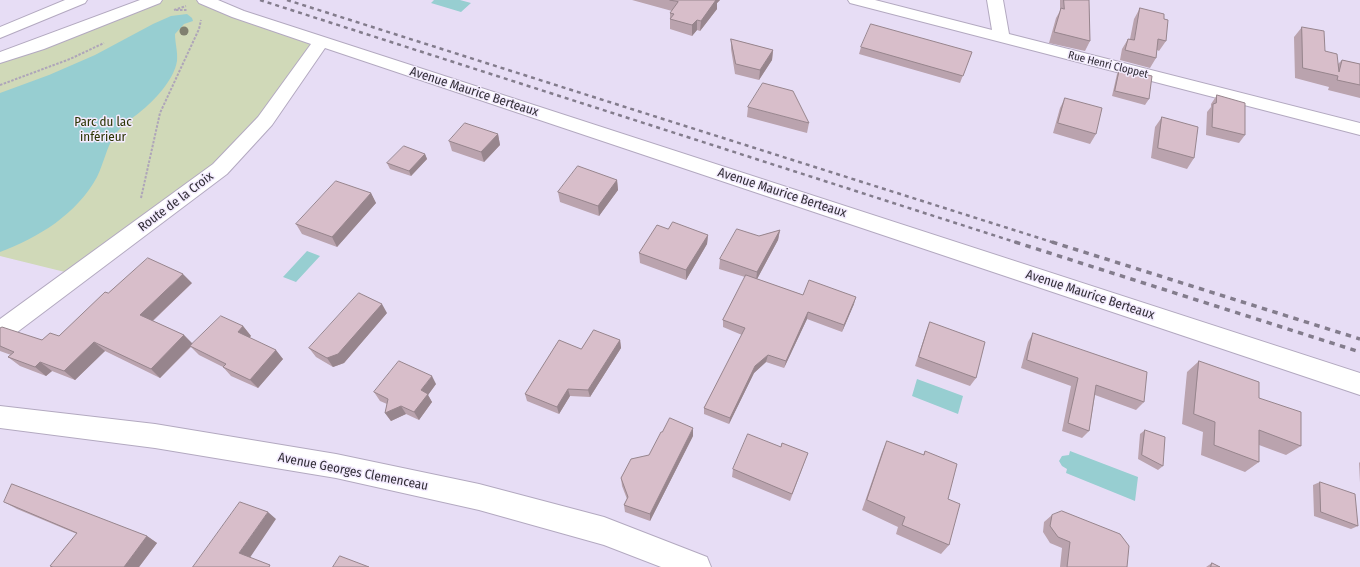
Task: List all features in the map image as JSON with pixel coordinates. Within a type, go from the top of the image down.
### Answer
[{"type":"street","points":[[0,33],[79,0]]},
{"type":"street","points":[[0,58],[38,45],[154,0]]},
{"type":"street","name":"Rue Henri Cloppet","points":[[856,0],[1360,129]]},
{"type":"street","points":[[995,0],[1002,37]]},
{"type":"street","name":"Avenue Maurice Berteaux","points":[[208,2],[238,14],[1360,384]]},
{"type":"street","name":"Route de la Croix","points":[[0,332],[220,169],[265,121],[322,41]]},
{"type":"street","name":"Avenue Georges Clemenceau","points":[[0,417],[155,436],[336,466],[479,498],[604,530],[696,567]]},
{"type":"path","points":[[134,233],[160,113],[199,30],[201,20],[198,14],[208,2]]},
{"type":"green space","name":"Parc du lac inférieur","points":[[154,0],[205,0],[322,41],[220,169],[77,275],[0,256],[0,58]]},
{"type":"shaded area","points":[[434,0],[460,0],[471,3],[461,12],[431,3]]},
{"type":"shaded area","points":[[187,14],[193,21],[184,24],[175,34],[177,61],[168,83],[157,96],[117,132],[109,145],[97,177],[89,190],[68,213],[55,223],[28,240],[0,252],[0,93],[49,75],[95,55],[171,16]]},
{"type":"shaded area","points":[[307,251],[320,256],[296,282],[283,277]]},
{"type":"shaded area","points":[[917,379],[963,396],[958,414],[912,396]]},
{"type":"shaded area","points":[[1070,451],[1138,477],[1135,501],[1066,473],[1067,469],[1062,466],[1059,461],[1062,456],[1069,455]]},
{"type":"building","points":[[670,0],[716,0],[701,21],[697,20],[692,25],[670,19],[674,14],[670,13],[678,2]]},
{"type":"building","points":[[1064,0],[1089,0],[1090,41],[1054,32],[1061,8],[1064,9]]},
{"type":"building","points":[[1140,8],[1164,14],[1164,19],[1168,20],[1166,41],[1158,39],[1156,58],[1125,50],[1128,39],[1134,40]]},
{"type":"building","points":[[871,24],[972,52],[963,76],[861,47]]},
{"type":"building","points":[[1302,27],[1324,31],[1325,51],[1337,54],[1339,72],[1342,60],[1360,64],[1360,85],[1337,80],[1338,76],[1303,68]]},
{"type":"building","points":[[731,39],[773,50],[760,70],[736,64]]},
{"type":"building","points":[[1120,68],[1152,76],[1149,99],[1115,91]]},
{"type":"building","points":[[763,83],[793,91],[809,123],[748,107]]},
{"type":"building","points":[[1217,95],[1245,103],[1245,135],[1212,127],[1213,104],[1216,103]]},
{"type":"building","points":[[1065,98],[1102,108],[1096,134],[1058,123]]},
{"type":"building","points":[[1162,117],[1198,127],[1194,158],[1158,148]]},
{"type":"building","points":[[465,123],[498,134],[481,152],[449,141]]},
{"type":"building","points":[[404,146],[425,154],[409,171],[387,163]]},
{"type":"building","points":[[578,166],[617,180],[598,206],[558,192]]},
{"type":"building","points":[[336,181],[371,193],[332,237],[296,224]]},
{"type":"building","points":[[673,222],[708,235],[686,270],[639,253],[657,225],[668,229]]},
{"type":"building","points":[[737,229],[759,236],[780,230],[757,272],[720,259]]},
{"type":"building","points":[[148,258],[183,274],[140,315],[184,335],[151,369],[94,342],[64,371],[40,362],[35,367],[8,357],[14,352],[0,346],[0,328],[2,327],[42,340],[50,333],[59,336],[105,292],[108,293]]},
{"type":"building","points":[[746,275],[803,295],[809,280],[856,297],[844,325],[808,312],[786,361],[768,355],[755,366],[730,418],[704,408],[745,328],[723,320]]},
{"type":"building","points":[[359,293],[382,304],[338,354],[327,358],[309,348]]},
{"type":"building","points":[[221,316],[243,326],[238,332],[276,350],[250,380],[223,367],[226,364],[190,346]]},
{"type":"building","points":[[930,322],[985,342],[976,378],[919,357]]},
{"type":"building","points":[[594,330],[620,340],[588,390],[568,389],[557,407],[525,394],[559,340],[581,349]]},
{"type":"building","points":[[1033,333],[1147,372],[1144,402],[1096,385],[1089,431],[1068,423],[1078,378],[1027,360]]},
{"type":"building","points":[[399,361],[432,376],[421,390],[428,394],[414,412],[401,406],[385,413],[388,399],[374,392]]},
{"type":"building","points":[[1199,361],[1259,382],[1259,398],[1301,412],[1301,446],[1259,430],[1259,462],[1214,445],[1215,422],[1194,414]]},
{"type":"building","points":[[670,418],[693,428],[650,514],[624,505],[628,497],[621,478],[631,459],[649,455]]},
{"type":"building","points":[[1145,430],[1165,437],[1163,466],[1142,455]]},
{"type":"building","points":[[748,434],[781,447],[782,443],[808,453],[792,494],[733,469]]},
{"type":"building","points":[[887,441],[924,455],[925,451],[957,464],[948,499],[960,504],[949,545],[902,525],[905,517],[867,500]]},
{"type":"building","points":[[1320,482],[1355,494],[1358,526],[1321,512]]},
{"type":"building","points":[[12,484],[147,536],[124,567],[50,566],[77,533],[4,502]]},
{"type":"building","points":[[240,502],[268,512],[239,553],[270,565],[269,567],[193,567]]},
{"type":"building","points":[[1062,511],[1120,534],[1129,546],[1127,567],[1067,567],[1070,542],[1058,537],[1050,526],[1052,515]]},
{"type":"building","points":[[340,556],[369,567],[333,567]]},
{"type":"building","points":[[1212,563],[1220,567],[1211,567]]},
{"type":"railway","points":[[260,0],[1018,243]]},
{"type":"railway","points":[[287,0],[1055,243]]},
{"type":"railway","points":[[1015,242],[1360,352]]},
{"type":"railway","points":[[1052,242],[1360,339]]}]
